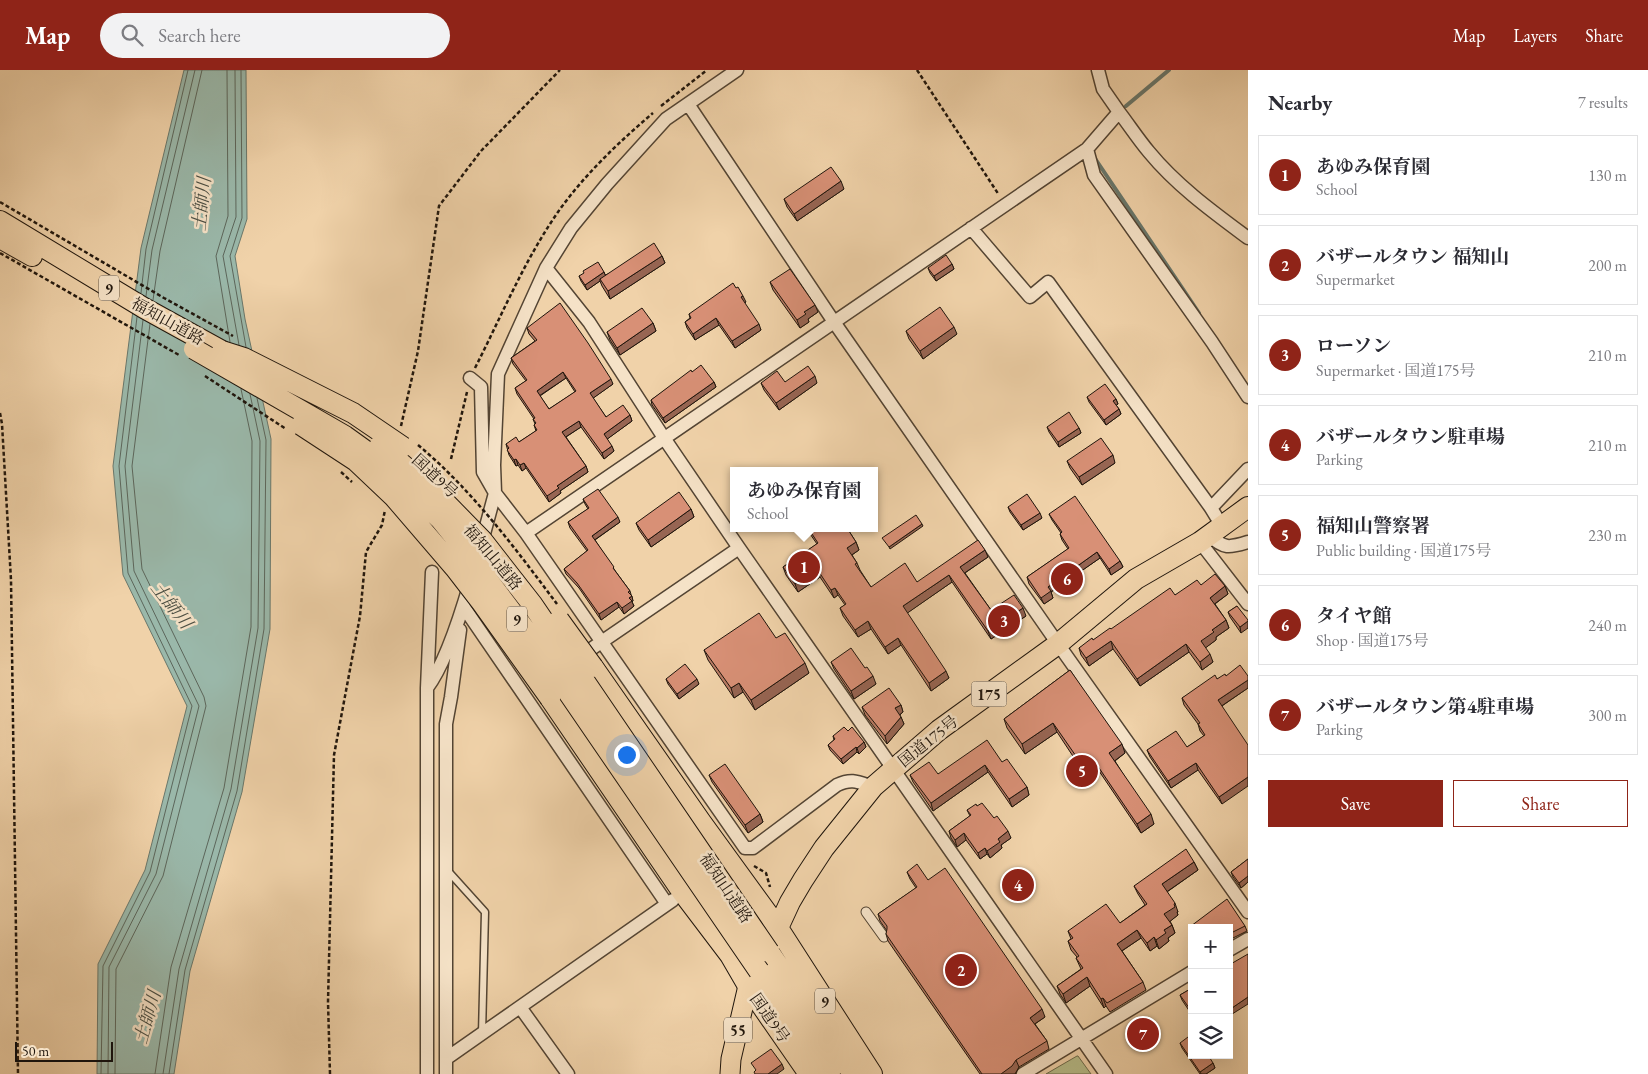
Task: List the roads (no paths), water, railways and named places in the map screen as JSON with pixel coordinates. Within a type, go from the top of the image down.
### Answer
[{"type":"highway","name":"福知山道路","points":[[0,221],[144,308],[349,425],[387,449],[439,496],[482,540],[532,604],[853,1074]]},
{"type":"highway","name":"福知山道路","points":[[0,238],[186,352],[345,436],[378,459],[440,519],[524,628],[830,1074]]},
{"type":"highway","name":"国道9号","points":[[222,351],[244,358],[353,414],[402,446],[439,478],[499,540],[593,667],[701,822],[778,928]]},
{"type":"highway","name":"9","points":[[186,352],[356,461],[394,498],[471,589],[513,646],[550,698],[675,899],[730,955],[748,986]]},
{"type":"highway","name":"国道175号","points":[[748,986],[803,880],[824,848],[873,787],[939,730],[1058,644],[1136,579],[1210,534],[1248,507]]},
{"type":"highway","name":"9","points":[[778,928],[872,1074]]},
{"type":"highway","name":"国道9号","points":[[748,986],[809,1074]]},
{"type":"main road","name":"55","points":[[730,1074],[731,1059],[748,986]]},
{"type":"street","points":[[427,688],[435,677],[463,606],[495,493],[494,465],[498,374],[546,268],[571,228],[607,184],[666,119],[737,70]]},
{"type":"street","points":[[1098,70],[1103,89],[1150,153],[1211,211],[1248,238]]},
{"type":"street","points":[[688,104],[834,322],[1058,644],[1248,912]]},
{"type":"street","points":[[526,533],[1087,149],[1119,112]]},
{"type":"street","points":[[1087,149],[1094,175],[1212,342],[1248,397]]},
{"type":"street","points":[[971,228],[1030,297],[1048,282],[1211,508],[1210,534],[1248,604]]},
{"type":"street","points":[[546,268],[589,322],[664,438],[739,548],[1106,1074]]},
{"type":"street","points":[[470,378],[481,387],[483,472],[495,493],[526,533],[602,641],[744,848],[753,848],[837,785],[847,780],[873,787]]},
{"type":"street","points":[[1211,508],[1248,469]]},
{"type":"street","points":[[1210,534],[1220,544],[1232,547],[1248,542]]},
{"type":"street","points":[[524,695],[739,548]]},
{"type":"street","points":[[427,1074],[427,688],[432,572]]},
{"type":"street","points":[[447,1058],[675,899],[524,695],[463,606]]},
{"type":"street","points":[[446,1074],[446,724],[463,606]]},
{"type":"street","points":[[866,912],[884,937]]},
{"type":"street","points":[[1233,948],[1248,939]]},
{"type":"street","points":[[1023,1074],[1188,974]]},
{"type":"street","points":[[520,1007],[568,1074]]},
{"type":"lane","points":[[446,868],[485,912],[482,1034]]},
{"type":"water","name":"土師川","points":[[184,70],[246,70],[247,219],[235,256],[245,319],[271,439],[270,629],[242,792],[190,971],[174,1074],[97,1074],[98,964],[145,870],[187,706],[123,575],[113,466],[141,248]]},
{"type":"waterway","points":[[1126,106],[1169,70]]},
{"type":"waterway","points":[[1094,157],[1199,313]]},
{"type":"place","name":"あゆみ保育園","points":[[804,567]]},
{"type":"place","name":"タイヤ館","points":[[1067,579]]},
{"type":"place","name":"ローソン","points":[[1004,621]]},
{"type":"place","name":"福知山警察署","points":[[1082,771]]},
{"type":"place","name":"バザールタウン駐車場","points":[[1018,885]]},
{"type":"place","name":"バザールタウン 福知山","points":[[961,970]]},
{"type":"place","name":"バザールタウン第4駐車場","points":[[1143,1034]]}]
